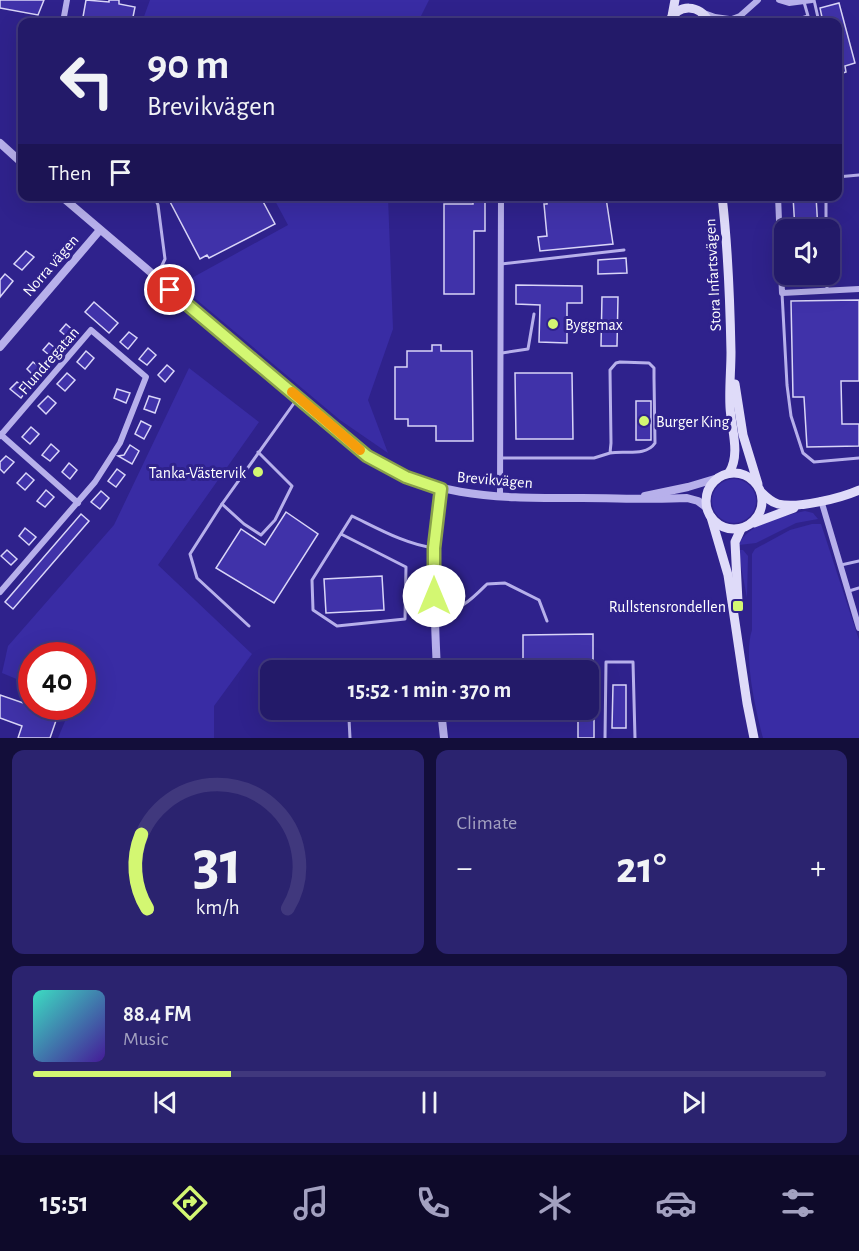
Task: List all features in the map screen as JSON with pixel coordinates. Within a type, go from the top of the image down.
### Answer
[{"type":"main road","points":[[670,18],[675,0]]},
{"type":"main road","points":[[689,0],[706,18]]},
{"type":"main road","points":[[671,18],[685,8],[700,11]]},
{"type":"main road","name":"Stora Infartsvägen","points":[[723,201],[727,240],[731,352],[730,405],[735,454],[734,464],[729,473]]},
{"type":"main road","name":"Stora Infartsvägen","points":[[731,352],[743,435],[760,490]]},
{"type":"main road","points":[[754,738],[728,575],[706,507],[708,491],[718,478],[729,473],[746,475],[770,501],[781,505],[821,501],[859,490]]},
{"type":"main road","points":[[752,524],[762,510],[760,490]]},
{"type":"main road","points":[[711,518],[724,528],[741,529],[806,503]]},
{"type":"main road","points":[[738,632],[735,542],[741,529]]},
{"type":"street","points":[[64,18],[67,0]]},
{"type":"street","points":[[742,18],[758,0]]},
{"type":"street","points":[[779,0],[789,3],[813,0]]},
{"type":"street","points":[[700,11],[718,18]]},
{"type":"street","points":[[0,143],[18,159]]},
{"type":"street","name":"Brevikvägen","points":[[67,201],[367,456],[406,477],[441,489],[500,496],[687,498],[698,501],[706,507]]},
{"type":"street","points":[[500,496],[501,201]]},
{"type":"street","points":[[778,201],[782,293],[859,289]]},
{"type":"street","name":"Norra vägen","points":[[0,347],[100,230]]},
{"type":"street","name":"Flundregatan","points":[[0,435],[91,330],[146,377],[120,442],[95,482],[78,502]]},
{"type":"street","points":[[0,435],[78,502],[0,592]]},
{"type":"street","name":"Brevikvägen","points":[[633,498],[688,487],[718,478]]},
{"type":"street","points":[[436,660],[434,548],[441,489]]},
{"type":"street","points":[[821,501],[858,624]]},
{"type":"street","points":[[442,720],[444,738]]},
{"type":"lane","points":[[813,0],[818,18]]},
{"type":"lane","points":[[801,18],[808,16],[804,2]]},
{"type":"lane","points":[[842,177],[859,175]]},
{"type":"lane","points":[[156,201],[165,259],[156,278]]},
{"type":"lane","points":[[826,201],[826,219]]},
{"type":"lane","points":[[501,264],[624,250]]},
{"type":"lane","points":[[827,285],[827,292]]},
{"type":"lane","points":[[782,293],[787,385],[791,416],[802,453],[814,462],[859,458]]},
{"type":"lane","points":[[500,353],[528,349],[534,314]]},
{"type":"lane","points":[[500,458],[594,458],[610,453],[646,451],[652,448],[655,443],[654,368],[649,363],[620,362],[610,370],[610,453]]},
{"type":"lane","points":[[249,626],[197,578],[190,554],[222,504],[298,397]]},
{"type":"lane","points":[[222,504],[244,524],[261,535],[276,520],[291,486],[258,452]]},
{"type":"lane","points":[[341,534],[406,567],[405,619],[337,626],[313,610],[312,580],[352,516],[397,538],[434,548]]},
{"type":"lane","points":[[839,566],[859,560]]},
{"type":"lane","points":[[434,611],[441,612],[463,606],[487,584],[505,583],[539,600],[547,621]]},
{"type":"lane","points":[[848,591],[859,588]]},
{"type":"lane","points":[[605,738],[606,662],[633,662],[635,738]]},
{"type":"lane","points":[[349,720],[350,738]]},
{"type":"shaded area","points":[[150,0],[429,0],[420,18],[143,18]]},
{"type":"shaded area","points":[[275,201],[388,201],[393,329],[368,400],[388,453],[340,420],[179,285],[288,225]]},
{"type":"shaded area","points":[[189,368],[259,422],[158,565],[252,654],[214,706],[214,738],[58,738],[66,720],[96,720],[96,642],[18,642],[18,680],[2,673],[8,646],[114,525]]},
{"type":"shaded area","points":[[734,479],[749,486],[756,501],[749,516],[734,523],[719,516],[712,501],[719,486]]},
{"type":"shaded area","points":[[805,511],[813,513],[818,519],[796,523],[756,543],[739,545],[749,532],[758,526],[777,518]]},
{"type":"shaded area","points":[[821,524],[859,640],[859,738],[763,738],[754,699],[749,654],[752,630],[752,554],[755,549],[790,530]]},
{"type":"shaded area","points":[[738,550],[743,550],[748,556],[747,598]]},
{"type":"building","points":[[0,0],[44,0],[38,15],[0,8]]},
{"type":"building","points":[[86,0],[109,2],[109,0],[119,0],[119,4],[135,7],[133,18],[83,17]]},
{"type":"building","points":[[839,3],[855,63],[845,66],[846,72],[842,73],[842,18],[822,18],[820,8]]},
{"type":"building","points":[[170,201],[263,201],[275,224],[209,258],[207,255],[200,259]]},
{"type":"building","points":[[473,201],[485,201],[485,231],[474,231],[474,294],[444,294],[444,204],[473,204]]},
{"type":"building","points":[[547,201],[606,201],[613,244],[540,251],[538,237],[547,236],[544,204],[547,204]]},
{"type":"building","points":[[793,201],[816,201],[817,219],[794,219]]},
{"type":"building","points":[[26,251],[34,257],[22,270],[14,264]]},
{"type":"building","points":[[626,258],[627,273],[598,274],[598,260]]},
{"type":"building","points":[[5,274],[13,281],[0,297],[0,280]]},
{"type":"building","name":"Byggmax","points":[[516,285],[582,286],[582,303],[567,303],[567,343],[539,342],[540,305],[516,304]]},
{"type":"building","points":[[602,297],[618,297],[617,346],[601,346]]},
{"type":"building","points":[[859,300],[859,381],[841,381],[842,424],[859,424],[859,446],[807,447],[804,397],[793,397],[791,301]]},
{"type":"building","points":[[94,302],[118,323],[109,333],[85,312]]},
{"type":"building","points":[[66,324],[76,333],[71,340],[60,331]]},
{"type":"building","points":[[129,332],[137,338],[128,349],[120,342]]},
{"type":"building","points":[[49,343],[60,352],[54,359],[43,350]]},
{"type":"building","points":[[432,345],[441,345],[441,351],[472,351],[473,441],[436,441],[436,426],[408,426],[408,419],[395,419],[395,367],[407,367],[407,351],[432,351]]},
{"type":"building","points":[[148,348],[156,355],[147,365],[139,359]]},
{"type":"building","points":[[86,351],[94,358],[85,369],[77,362]]},
{"type":"building","points":[[33,362],[44,371],[37,379],[27,369]]},
{"type":"building","points":[[167,365],[174,371],[165,382],[158,375]]},
{"type":"building","points":[[67,373],[75,380],[65,391],[57,384]]},
{"type":"building","points":[[515,373],[572,373],[573,439],[516,439]]},
{"type":"building","points":[[17,382],[27,390],[21,398],[10,389]]},
{"type":"building","points":[[117,389],[130,393],[126,403],[114,398]]},
{"type":"building","points":[[48,396],[56,403],[46,414],[38,406]]},
{"type":"building","points":[[149,396],[160,399],[155,413],[144,409]]},
{"type":"building","name":"Burger King","points":[[636,401],[651,401],[651,440],[636,440]]},
{"type":"building","points":[[141,421],[151,426],[144,439],[135,434]]},
{"type":"building","points":[[31,427],[39,434],[30,444],[22,437]]},
{"type":"building","points":[[51,444],[59,451],[50,461],[42,455]]},
{"type":"building","points":[[130,445],[139,451],[132,464],[118,456],[124,455]]},
{"type":"building","points":[[6,456],[14,462],[4,473],[0,469],[0,462]]},
{"type":"building","points":[[69,463],[77,470],[70,479],[62,472]]},
{"type":"building","points":[[117,469],[125,475],[116,487],[108,481]]},
{"type":"building","points":[[26,473],[34,480],[25,490],[17,483]]},
{"type":"building","points":[[46,490],[54,497],[45,507],[37,501]]},
{"type":"building","points":[[101,491],[109,498],[100,509],[91,502]]},
{"type":"building","points":[[286,512],[318,534],[274,603],[216,568],[241,529],[265,545]]},
{"type":"building","points":[[81,514],[89,521],[13,609],[5,602]]},
{"type":"building","points":[[25,528],[36,537],[29,545],[19,536]]},
{"type":"building","points":[[7,550],[17,559],[11,565],[1,556]]},
{"type":"building","points":[[382,576],[384,610],[326,613],[324,579]]},
{"type":"building","points":[[593,634],[593,660],[523,660],[523,635]]},
{"type":"building","points":[[613,685],[626,685],[626,728],[612,728]]},
{"type":"building","points":[[0,695],[18,701],[18,720],[56,720],[50,738],[18,738],[22,726],[0,718]]},
{"type":"building","points":[[578,720],[594,720],[594,738],[578,738]]},
{"type":"slow traffic","points":[[292,392],[360,450]]},
{"type":"place","name":"Byggmax","points":[[553,324]]},
{"type":"place","name":"Burger King","points":[[644,421]]},
{"type":"place","name":"Tanka-Västervik","points":[[258,472]]},
{"type":"place","name":"Rullstensrondellen","points":[[738,606]]},
{"type":"route","points":[[170,290],[367,456],[406,477],[441,489],[434,548],[434,596]]}]
